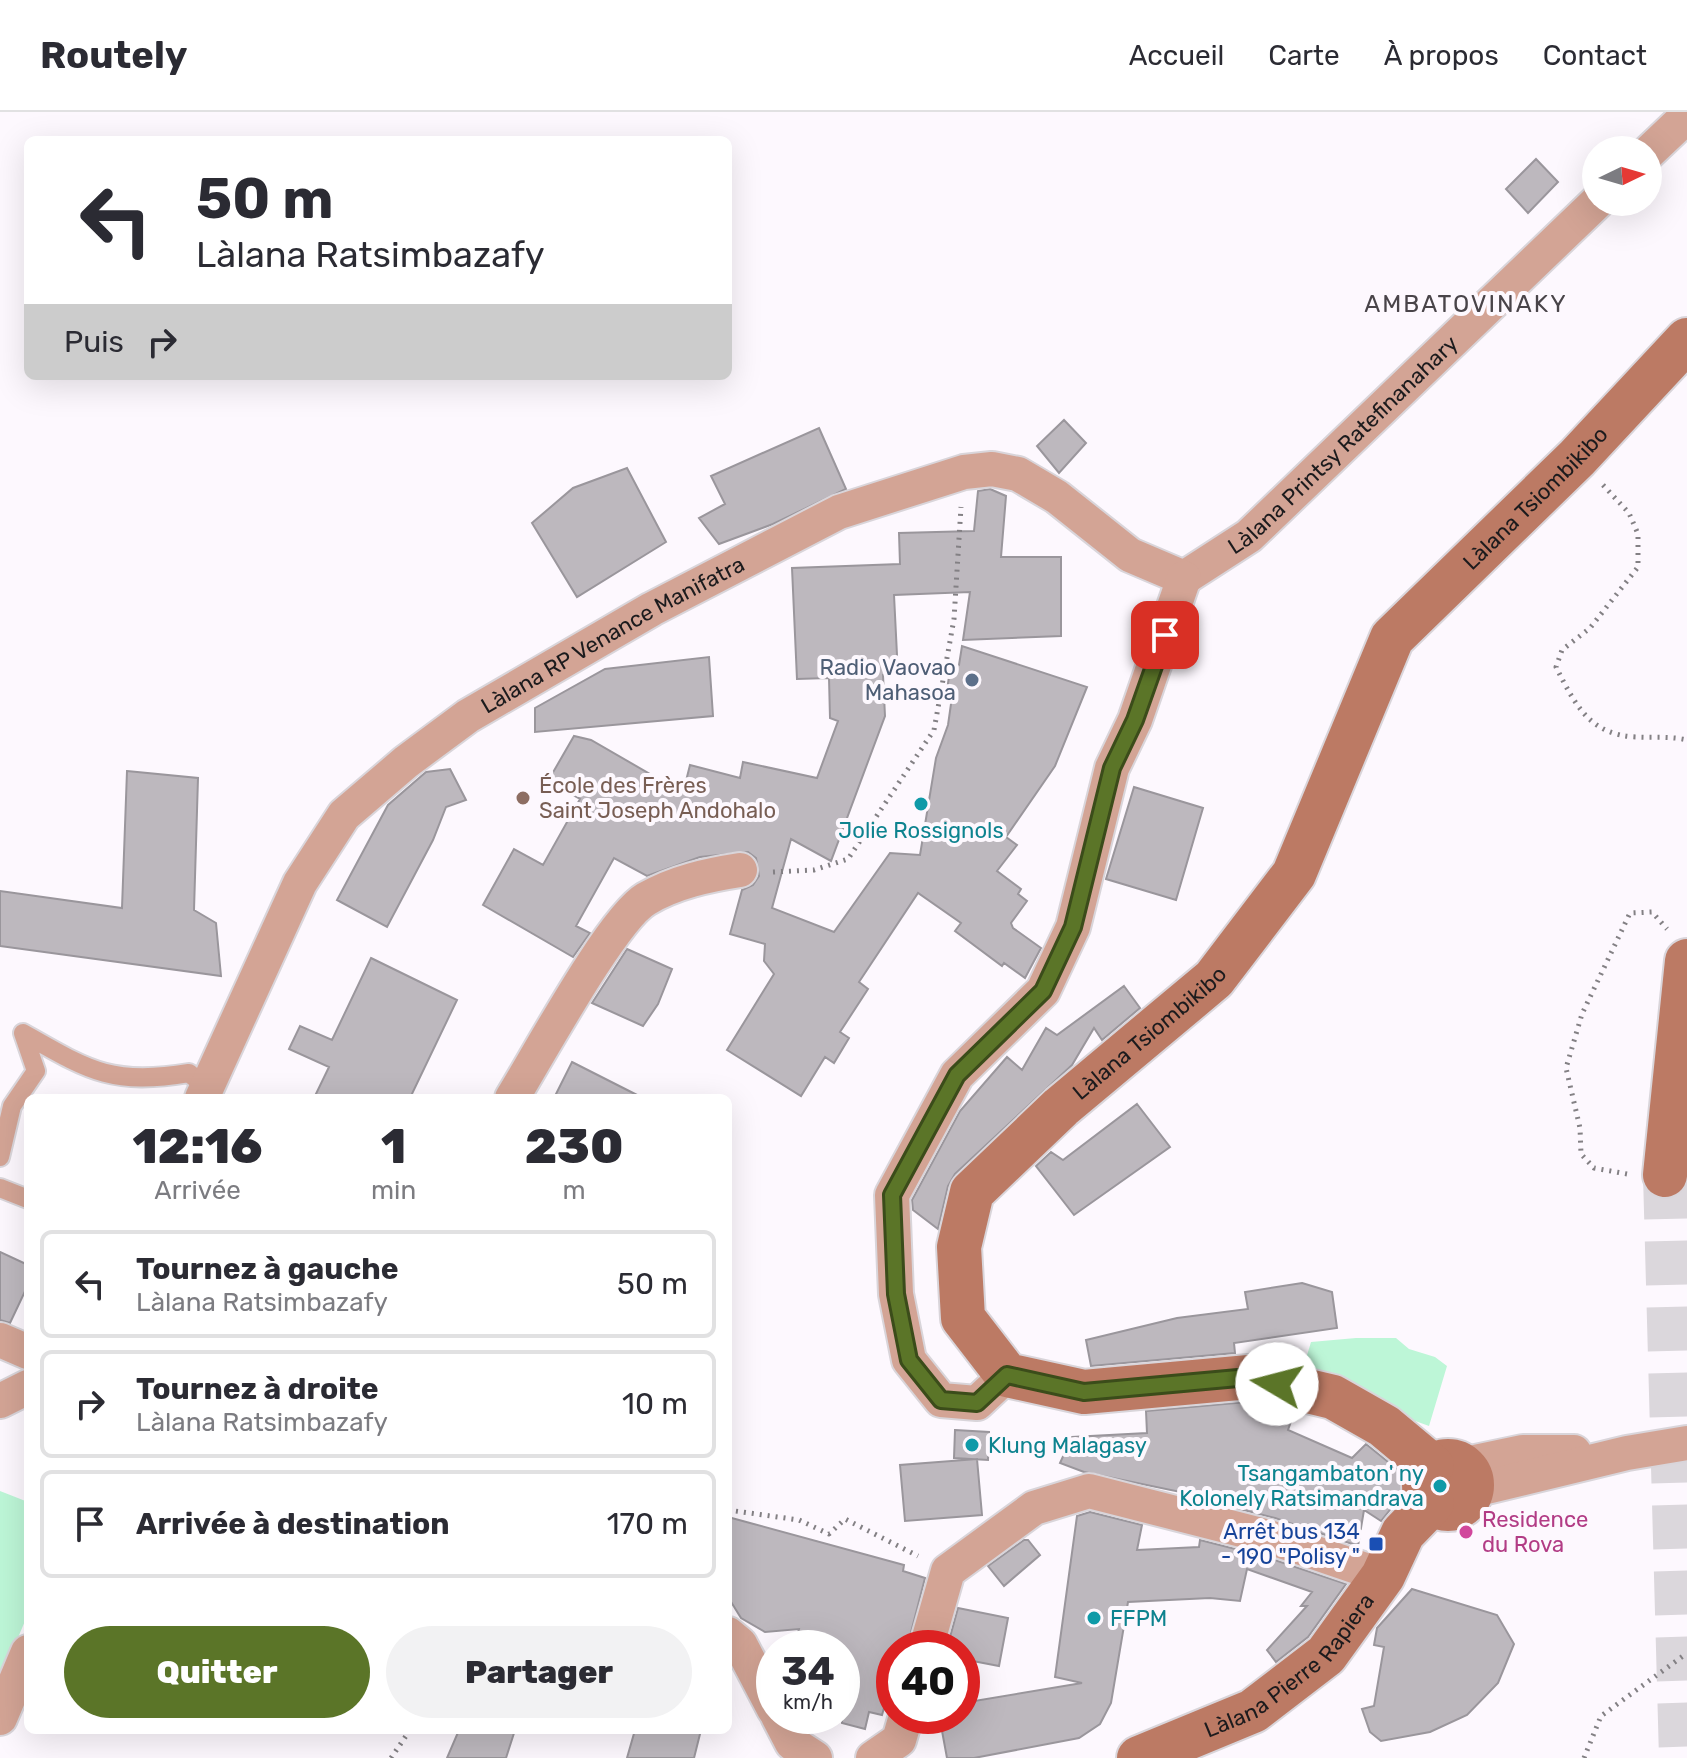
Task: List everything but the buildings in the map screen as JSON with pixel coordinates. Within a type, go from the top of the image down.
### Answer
[{"type":"street","points":[[1662,140],[1687,116]]},
{"type":"street","name":"Làlana Printsy Ratefinanahary","points":[[1184,578],[1249,536],[1582,216]]},
{"type":"street","name":"Làlana Tsiombikibo","points":[[1007,1375],[963,1318],[959,1247],[972,1192],[1061,1107],[1214,979],[1294,874],[1392,638],[1577,458],[1687,340]]},
{"type":"street","name":"Làlana RP Venance Manifatra","points":[[205,1093],[300,883],[344,815],[406,762],[468,716],[692,588],[839,512],[964,472],[992,469],[1018,474],[1057,497],[1130,555],[1184,578]]},
{"type":"street","points":[[1184,578],[1135,720],[1112,768],[1073,927],[1043,991],[957,1075],[892,1195],[896,1294],[909,1360],[941,1400],[977,1403],[1007,1375],[1084,1392],[1249,1377],[1333,1397],[1384,1426],[1449,1481],[1687,1443]]},
{"type":"street","points":[[514,1094],[614,933],[644,900],[700,877],[740,870]]},
{"type":"street","points":[[1649,1175],[1679,1099],[1678,947]]},
{"type":"street","points":[[0,1340],[24,1350]]},
{"type":"street","points":[[0,1401],[24,1389]]},
{"type":"street","name":"Làlana Pierre Rapiera","points":[[1139,1758],[1253,1711],[1326,1655],[1383,1576],[1403,1533],[1449,1481]]},
{"type":"street","points":[[931,1630],[948,1571],[1034,1508],[1089,1491],[1269,1537],[1383,1576]]},
{"type":"street","points":[[732,1637],[740,1644],[756,1675]]},
{"type":"street","points":[[0,1718],[24,1661]]},
{"type":"street","points":[[787,1734],[792,1743],[815,1758]]},
{"type":"street","points":[[873,1758],[899,1740],[901,1734]]},
{"type":"lane","points":[[0,1157],[12,1106],[36,1071],[23,1033],[90,1071],[138,1079],[189,1073],[205,1093]]},
{"type":"lane","points":[[0,1188],[24,1197]]},
{"type":"path","points":[[1577,458],[1629,513],[1638,534],[1638,567],[1590,628],[1562,650],[1556,667],[1574,701],[1597,729],[1630,737],[1687,740]]},
{"type":"path","points":[[740,870],[814,870],[848,859],[934,730],[954,619],[964,472]]},
{"type":"path","points":[[1649,1175],[1594,1168],[1581,1154],[1580,1128],[1566,1068],[1582,1014],[1630,913],[1652,912],[1678,947]]},
{"type":"path","points":[[732,1511],[799,1520],[829,1534],[845,1519],[948,1571]]},
{"type":"path","points":[[1584,1758],[1601,1716],[1687,1653]]},
{"type":"path","points":[[391,1758],[407,1734]]},
{"type":"green space","points":[[1396,1338],[1409,1349],[1435,1357],[1447,1366],[1429,1426],[1363,1402],[1302,1372],[1311,1342]]},
{"type":"green space","points":[[0,1491],[24,1500],[24,1623],[0,1680]]},
{"type":"tunnel","points":[[1665,1175],[1681,1758]]},
{"type":"place","name":"Radio Vaovao Mahasoa","points":[[972,680]]},
{"type":"place","name":"École des Frères Saint Joseph Andohalo","points":[[523,798]]},
{"type":"place","name":"Jolie Rossignols","points":[[921,804]]},
{"type":"place","name":"Klung Malagasy","points":[[972,1445]]},
{"type":"place","name":"Tsangambaton' ny Kolonely Ratsimandrava","points":[[1440,1486]]},
{"type":"place","name":"Residence du Rova","points":[[1466,1532]]},
{"type":"place","name":"Arrêt bus 134 - 190 \"Polisy \"","points":[[1376,1544]]},
{"type":"place","name":"FFPM","points":[[1094,1618]]},
{"type":"district","name":"AMBATOVINAKY","points":[[1466,304]]},
{"type":"route","points":[[1165,635],[1135,720],[1112,768],[1073,927],[1043,991],[957,1075],[892,1195],[896,1294],[909,1360],[941,1400],[977,1403],[1007,1375],[1084,1392],[1249,1377],[1277,1384]]}]
